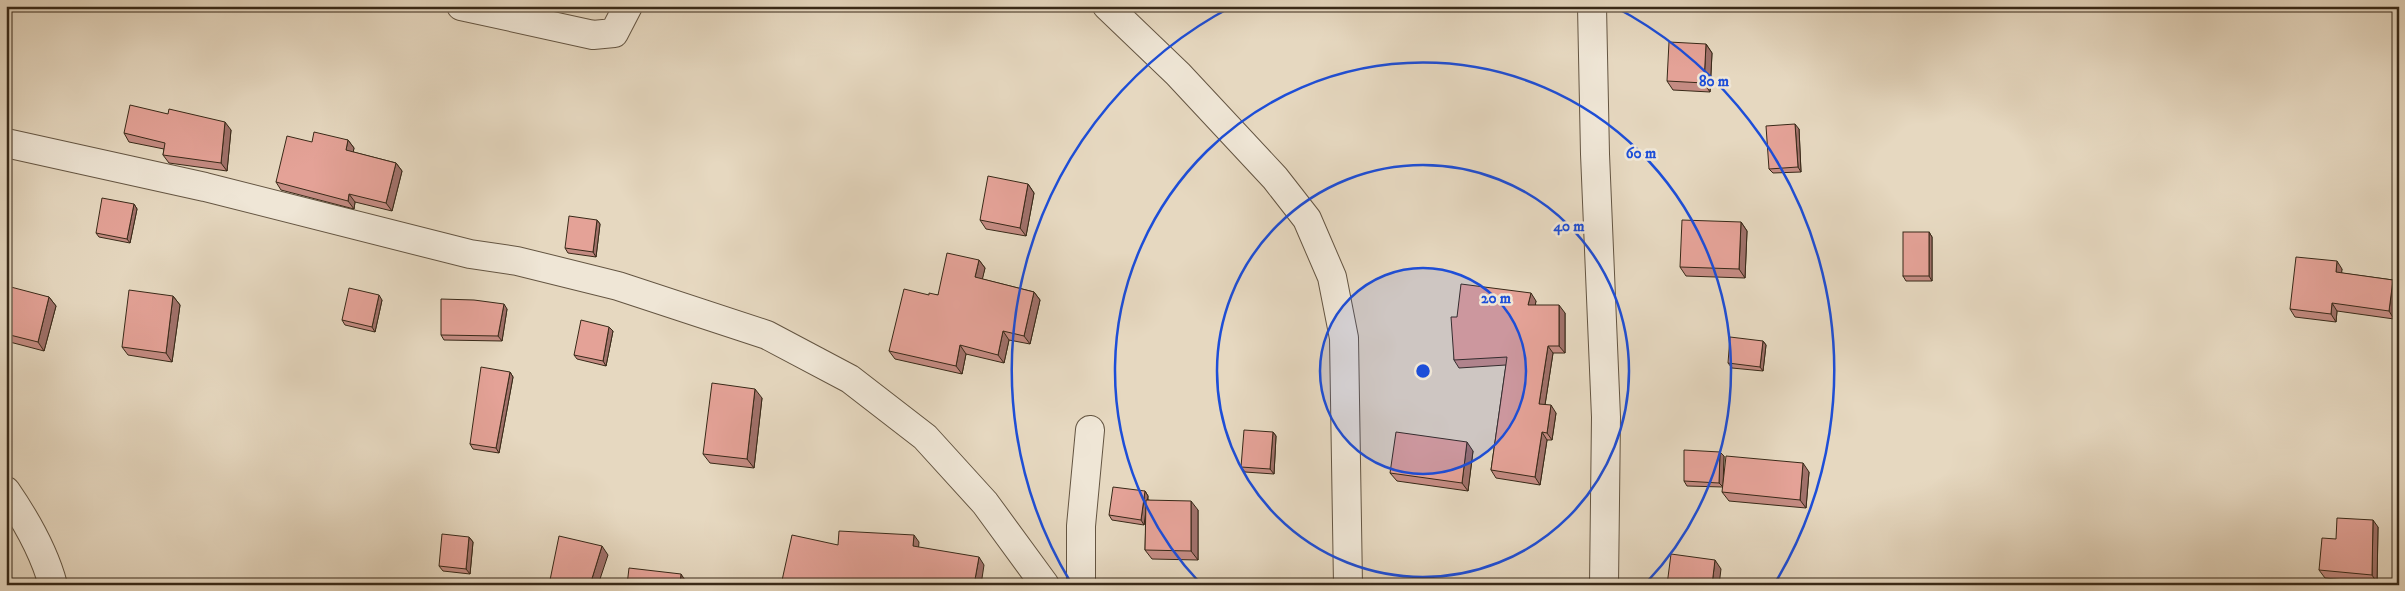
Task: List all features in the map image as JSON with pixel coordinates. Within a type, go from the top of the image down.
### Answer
[{"type":"street","points":[[461,6],[593,35],[614,33],[628,6]]},
{"type":"street","points":[[1107,6],[1178,74],[1275,178],[1307,219],[1332,276],[1344,338],[1348,585]]},
{"type":"street","points":[[1592,6],[1595,154],[1606,417],[1604,585]]},
{"type":"street","points":[[6,142],[214,189],[470,254],[517,262],[618,286],[767,335],[850,379],[925,437],[985,503],[1045,585]]},
{"type":"street","points":[[1081,585],[1081,526],[1090,430]]},
{"type":"street","points":[[6,491],[32,532],[48,566],[53,585]]},
{"type":"building","points":[[1669,42],[1706,44],[1704,83],[1667,81]]},
{"type":"building","points":[[130,105],[168,114],[169,109],[225,122],[221,163],[163,155],[165,143],[124,133]]},
{"type":"building","points":[[1795,124],[1798,167],[1769,169],[1766,126]]},
{"type":"building","points":[[314,132],[348,140],[346,150],[396,163],[386,203],[349,194],[348,201],[276,182],[287,136],[312,142]]},
{"type":"building","points":[[988,176],[1028,184],[1020,228],[980,220]]},
{"type":"building","points":[[102,198],[134,204],[127,239],[96,233]]},
{"type":"building","points":[[569,216],[597,220],[593,252],[565,248]]},
{"type":"building","points":[[1682,220],[1741,222],[1739,269],[1680,267]]},
{"type":"building","points":[[1903,232],[1929,232],[1929,276],[1903,276]]},
{"type":"building","points":[[947,253],[979,260],[975,277],[1034,292],[1024,336],[1003,331],[998,355],[960,345],[956,366],[889,351],[904,289],[929,295],[929,293],[938,295]]},
{"type":"building","points":[[2296,257],[2337,261],[2336,272],[2393,280],[2389,311],[2332,303],[2331,314],[2290,309]]},
{"type":"building","points":[[1461,284],[1531,293],[1528,305],[1559,305],[1559,346],[1548,346],[1539,404],[1551,405],[1547,433],[1542,432],[1535,477],[1491,470],[1507,357],[1454,360],[1451,317],[1457,317]]},
{"type":"building","points":[[7,286],[49,297],[38,342],[6,334]]},
{"type":"building","points":[[349,288],[379,295],[372,327],[342,320]]},
{"type":"building","points":[[129,290],[173,296],[166,353],[122,347]]},
{"type":"building","points":[[441,299],[474,300],[504,304],[498,336],[441,335]]},
{"type":"building","points":[[581,320],[609,327],[603,361],[574,355]]},
{"type":"building","points":[[1730,337],[1763,341],[1760,367],[1728,363]]},
{"type":"building","points":[[481,367],[510,372],[496,448],[470,444]]},
{"type":"building","points":[[712,383],[755,389],[747,459],[703,454]]},
{"type":"building","points":[[1244,430],[1273,432],[1270,469],[1241,467]]},
{"type":"building","points":[[1396,432],[1467,442],[1462,483],[1390,473]]},
{"type":"building","points":[[1684,450],[1720,452],[1719,483],[1684,481]]},
{"type":"building","points":[[1726,456],[1803,463],[1800,500],[1722,492]]},
{"type":"building","points":[[1113,487],[1145,491],[1141,520],[1109,515]]},
{"type":"building","points":[[1146,500],[1191,501],[1191,551],[1145,550]]},
{"type":"building","points":[[2337,518],[2373,520],[2372,575],[2319,570],[2322,538],[2336,539]]},
{"type":"building","points":[[839,531],[914,535],[913,546],[979,557],[974,585],[781,585],[792,535],[838,545]]},
{"type":"building","points":[[442,534],[469,537],[466,569],[439,566]]},
{"type":"building","points":[[559,536],[602,546],[590,585],[549,585]]},
{"type":"building","points":[[1671,554],[1715,560],[1712,585],[1667,585]]},
{"type":"building","points":[[629,568],[681,574],[680,585],[627,585]]}]
